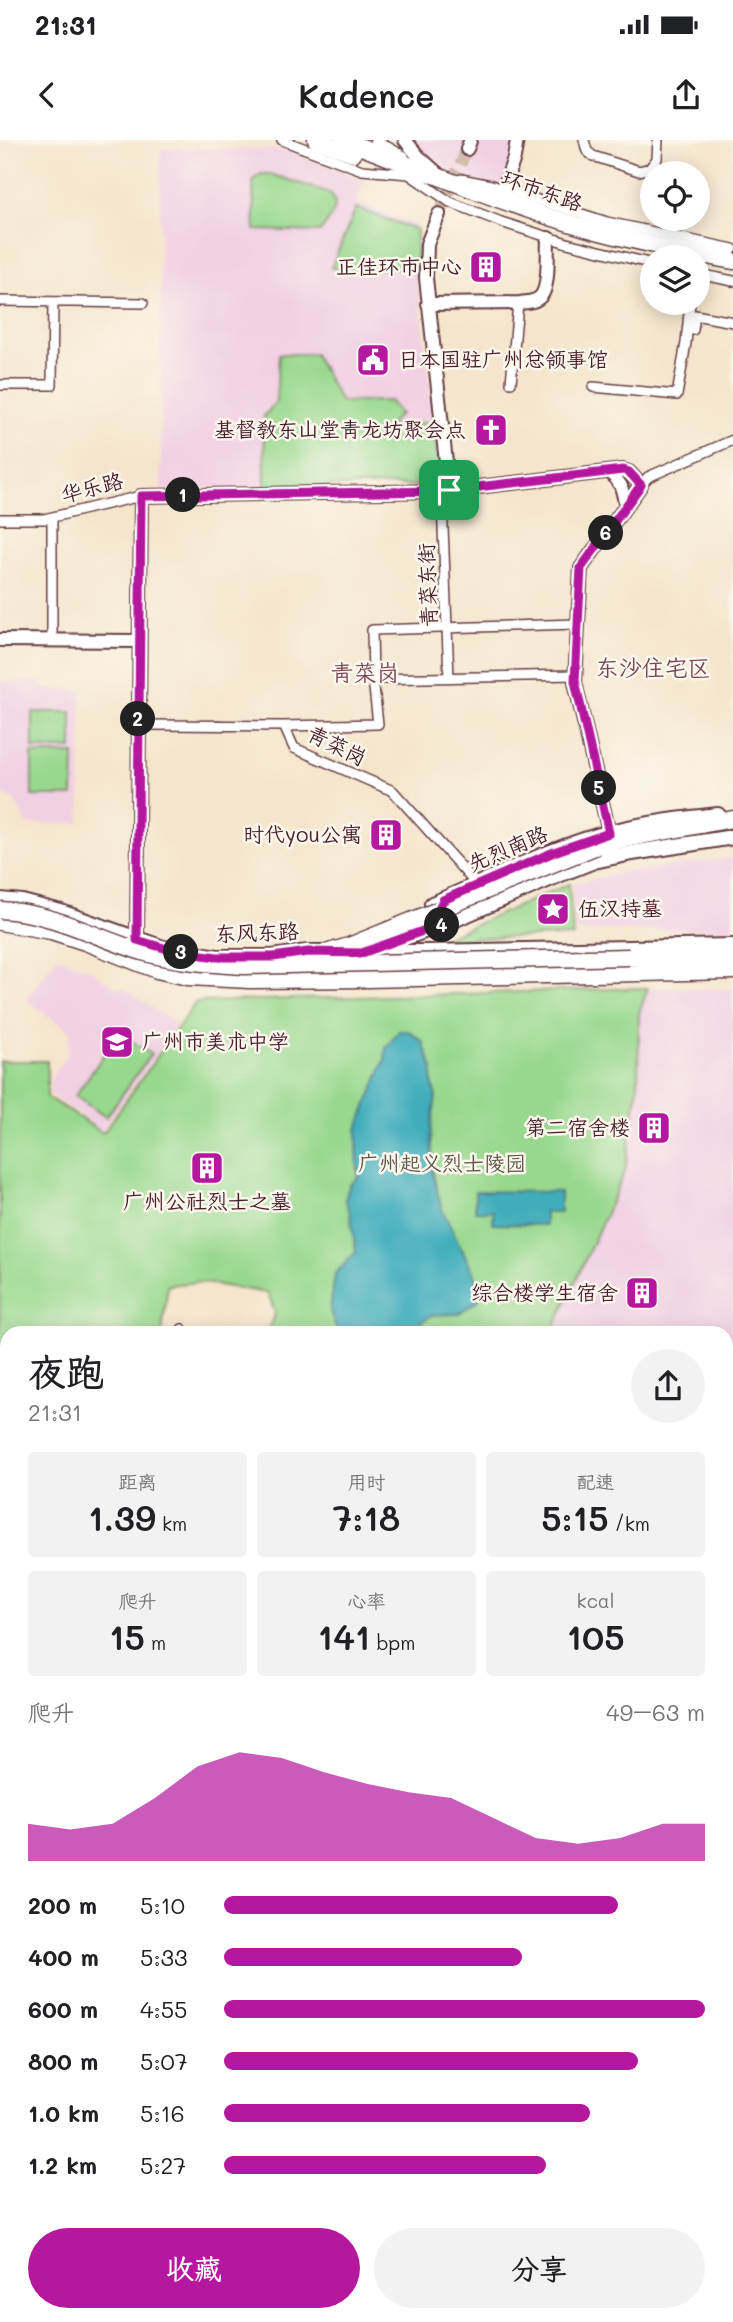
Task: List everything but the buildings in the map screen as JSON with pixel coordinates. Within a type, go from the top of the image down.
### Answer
[{"type":"highway","name":"环市东路","points":[[316,140],[547,226],[640,250]]},
{"type":"highway","name":"环市东路","points":[[343,140],[599,231],[733,261]]},
{"type":"highway","points":[[710,266],[733,271]]},
{"type":"highway","points":[[284,965],[349,946],[597,846],[733,819]]},
{"type":"highway","points":[[0,910],[43,915],[146,953],[172,959],[244,966],[733,956]]},
{"type":"highway","points":[[0,922],[73,938],[157,970],[188,977],[367,979],[733,971]]},
{"type":"highway","points":[[0,933],[80,948],[110,958],[153,978],[187,986],[226,987],[367,979]]},
{"type":"main road","name":"先烈南路","points":[[308,952],[443,900],[554,852],[609,833],[733,813]]},
{"type":"main road","name":"先烈南路","points":[[270,979],[293,975],[362,953],[453,920],[594,861],[733,837]]},
{"type":"main road","name":"东风东路","points":[[0,900],[22,902],[61,912],[174,951],[217,957],[264,957],[308,952],[733,946]]},
{"type":"main road","points":[[443,900],[440,906],[444,917],[453,920]]},
{"type":"street","points":[[282,140],[362,170],[409,174],[461,207],[548,238],[640,261]]},
{"type":"street","points":[[374,140],[441,177]]},
{"type":"street","points":[[405,140],[441,177]]},
{"type":"street","points":[[517,140],[502,195],[607,222],[733,249]]},
{"type":"street","points":[[584,140],[587,151],[593,156],[639,171],[650,168],[657,159],[658,140]]},
{"type":"street","points":[[440,215],[429,250],[428,304],[447,490]]},
{"type":"street","points":[[428,304],[518,303],[534,300],[542,295],[546,282],[548,238]]},
{"type":"street","points":[[710,276],[733,281]]},
{"type":"street","points":[[0,301],[143,303]]},
{"type":"street","points":[[0,385],[52,385],[52,302]]},
{"type":"street","points":[[511,383],[518,303]]},
{"type":"street","points":[[593,387],[677,395],[689,315]]},
{"type":"street","points":[[684,354],[690,348],[695,315],[733,322]]},
{"type":"street","points":[[609,833],[576,676],[581,568],[648,477],[733,439]]},
{"type":"street","points":[[611,472],[621,486],[626,505]]},
{"type":"street","name":"华乐路","points":[[0,519],[44,519],[141,496],[447,490],[611,472],[629,472],[641,485]]},
{"type":"street","name":"青菜东街","points":[[447,490],[442,502],[449,678]]},
{"type":"street","points":[[141,496],[137,940],[148,963],[157,970]]},
{"type":"street","points":[[52,517],[52,640]]},
{"type":"street","points":[[284,726],[378,723],[373,679],[372,630],[578,624]]},
{"type":"street","points":[[0,640],[138,641]]},
{"type":"street","points":[[373,679],[576,676]]},
{"type":"street","name":"青菜岗","points":[[148,725],[284,726],[295,748],[393,791],[477,886]]},
{"type":"street","points":[[664,2322],[678,2322]]},
{"type":"shaded area","points":[[412,140],[515,140],[504,187],[442,176]]},
{"type":"shaded area","points":[[160,149],[286,149],[364,180],[357,202],[417,226],[416,262],[440,485],[161,489]]},
{"type":"shaded area","points":[[0,682],[39,682],[44,689],[81,690],[80,823],[27,824],[14,799],[0,794]]},
{"type":"shaded area","points":[[733,858],[733,929],[576,931],[572,884],[628,871]]},
{"type":"shaded area","name":"广州市美术中学","points":[[57,956],[91,970],[116,988],[124,988],[177,1025],[102,1131],[50,1094],[51,1078],[68,1054],[70,1031],[26,1000]]},
{"type":"shaded area","points":[[648,988],[733,989],[733,1326],[556,1326],[625,1171],[638,1086],[639,1013]]},
{"type":"green space","points":[[261,174],[270,174],[330,193],[335,203],[334,208],[320,232],[255,230],[253,180]]},
{"type":"green space","points":[[356,208],[417,230],[416,269],[331,268]]},
{"type":"green space","points":[[279,354],[314,354],[341,402],[389,401],[400,414],[388,426],[433,422],[440,485],[265,487],[264,416],[276,402]]},
{"type":"green space","points":[[33,712],[72,712],[72,749],[33,749]]},
{"type":"green space","points":[[32,754],[74,754],[73,796],[32,796]]},
{"type":"green space","points":[[569,884],[573,936],[442,939]]},
{"type":"green space","name":"广州起义烈士陵园","points":[[648,988],[639,1013],[638,1086],[625,1171],[555,1326],[270,1326],[275,1313],[268,1293],[199,1282],[168,1285],[163,1326],[0,1326],[0,1061],[47,1061],[47,1097],[103,1133],[196,1002]]},
{"type":"green space","points":[[119,1033],[151,1054],[106,1117],[75,1096]]},
{"type":"water","points":[[399,1031],[409,1031],[423,1042],[433,1069],[432,1082],[436,1096],[431,1128],[433,1174],[442,1209],[479,1283],[480,1299],[458,1314],[433,1315],[415,1326],[335,1326],[330,1311],[335,1274],[356,1252],[350,1212],[345,1200],[349,1186],[358,1177],[357,1130],[385,1059],[386,1048]]},
{"type":"water","points":[[475,1191],[560,1192],[560,1212],[545,1212],[545,1225],[493,1224],[493,1211],[475,1211]]},
{"type":"tunnel","points":[[439,214],[467,149]]},
{"type":"place","name":"正佳环市中心","points":[[486,267]]},
{"type":"place","name":"日本国驻广州总领事馆","points":[[373,360]]},
{"type":"place","name":"基督教东山堂青龙坊聚会点","points":[[491,430]]},
{"type":"place","name":"时代you公寓","points":[[386,835]]},
{"type":"place","name":"伍汉持墓","points":[[553,909]]},
{"type":"place","name":"广州市美术中学","points":[[117,1042]]},
{"type":"place","name":"第二宿舍楼","points":[[654,1128]]},
{"type":"place","name":"广州公社烈士之墓","points":[[207,1168]]},
{"type":"place","name":"综合楼学生宿舍","points":[[642,1293]]},
{"type":"district","name":"东沙住宅区","points":[[653,668]]},
{"type":"district","name":"青菜岗","points":[[365,673]]},
{"type":"route","points":[[623,470],[629,472],[641,485],[581,568],[575,681],[609,833],[554,852],[443,900],[440,906],[444,917],[453,920],[362,953],[308,952],[273,957],[217,957],[174,951],[137,940],[141,496],[449,490],[623,470]]}]
